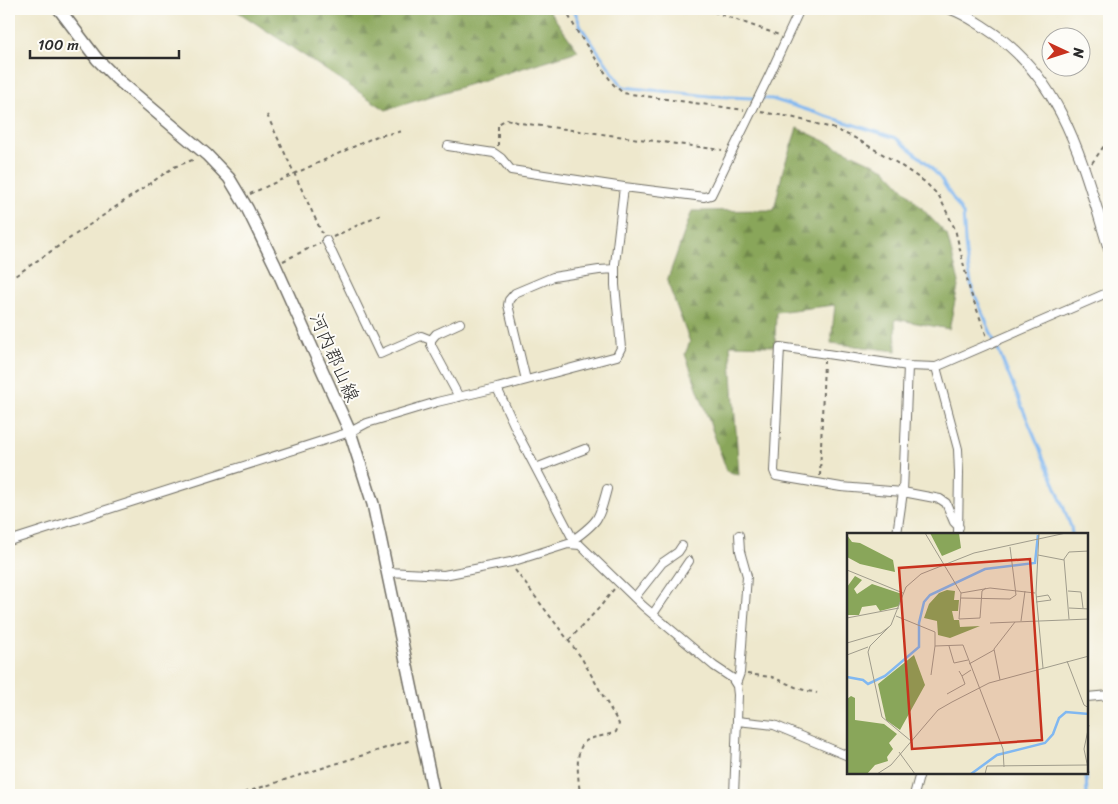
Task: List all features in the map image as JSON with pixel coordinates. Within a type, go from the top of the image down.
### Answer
[{"type":"main road","name":"河内郡山線","points":[[59,9],[96,59],[207,155],[229,178],[242,198],[275,265],[350,432],[361,462],[373,504],[388,572],[434,795]]},
{"type":"street","points":[[448,146],[494,153],[511,170],[624,187],[707,196],[711,194],[800,9]]},
{"type":"street","points":[[957,10],[998,36],[1027,62],[1054,99],[1070,129],[1085,170],[1109,249]]},
{"type":"street","points":[[9,541],[350,432],[367,423],[608,359],[619,353],[621,348],[615,269],[624,187]]},
{"type":"street","points":[[326,240],[380,354],[421,336],[431,340]]},
{"type":"street","points":[[526,380],[509,311],[508,302],[510,297],[549,278],[615,269]]},
{"type":"street","points":[[959,530],[948,506],[940,499],[903,492],[778,478],[775,475],[780,347],[908,366],[936,367],[1109,292]]},
{"type":"street","points":[[460,323],[436,334],[431,340],[431,345],[460,397]]},
{"type":"street","points":[[897,533],[903,492],[908,366]]},
{"type":"street","points":[[936,367],[958,449],[959,530]]},
{"type":"street","points":[[497,388],[574,542],[580,545],[653,614],[714,666],[732,678],[736,684],[738,695],[734,795]]},
{"type":"street","points":[[536,468],[585,449]]},
{"type":"street","points":[[388,572],[444,575],[511,562],[574,542],[596,522],[602,509],[607,489]]},
{"type":"street","points":[[736,684],[740,674],[747,576],[740,551],[739,535]]},
{"type":"street","points":[[635,598],[662,563],[678,552],[682,546]]},
{"type":"street","points":[[653,614],[689,561]]},
{"type":"street","points":[[1088,697],[1109,695]]},
{"type":"street","points":[[737,721],[774,725],[847,756]]},
{"type":"street","points":[[914,795],[920,774]]},
{"type":"path","points":[[565,9],[578,33],[603,70],[616,88],[623,93],[791,117],[832,128],[855,138],[925,182],[938,196],[955,230],[970,291],[989,344]]},
{"type":"path","points":[[706,9],[787,38]]},
{"type":"path","points":[[267,115],[326,240]]},
{"type":"path","points":[[501,158],[498,146],[498,124],[507,119],[732,151]]},
{"type":"path","points":[[242,198],[377,136],[404,130]]},
{"type":"path","points":[[1085,170],[1091,165],[1109,139]]},
{"type":"path","points":[[9,280],[174,167],[207,155]]},
{"type":"path","points":[[820,483],[824,354]]},
{"type":"path","points":[[511,562],[515,570],[581,657],[619,724],[616,732],[583,743],[578,761],[580,795]]},
{"type":"path","points":[[569,640],[600,607],[619,582]]},
{"type":"path","points":[[740,674],[772,677],[800,689],[817,693]]},
{"type":"path","points":[[237,795],[422,737]]},
{"type":"path","points":[[9,781],[15,795]]},
{"type":"green space","points":[[234,9],[548,9],[578,51],[386,110]]},
{"type":"green space","points":[[797,128],[885,169],[947,235],[959,282],[949,329],[895,319],[896,351],[831,343],[835,305],[776,312],[775,346],[730,345],[739,475],[727,471],[685,354],[690,342],[667,281],[692,211],[774,210],[783,170]]},
{"type":"waterway","points":[[574,9],[581,27],[623,87],[709,96],[772,99],[896,138],[927,163],[940,178],[963,214],[966,255],[972,288],[1057,490],[1072,533]]},
{"type":"waterway","points":[[1086,774],[1087,795]]}]
